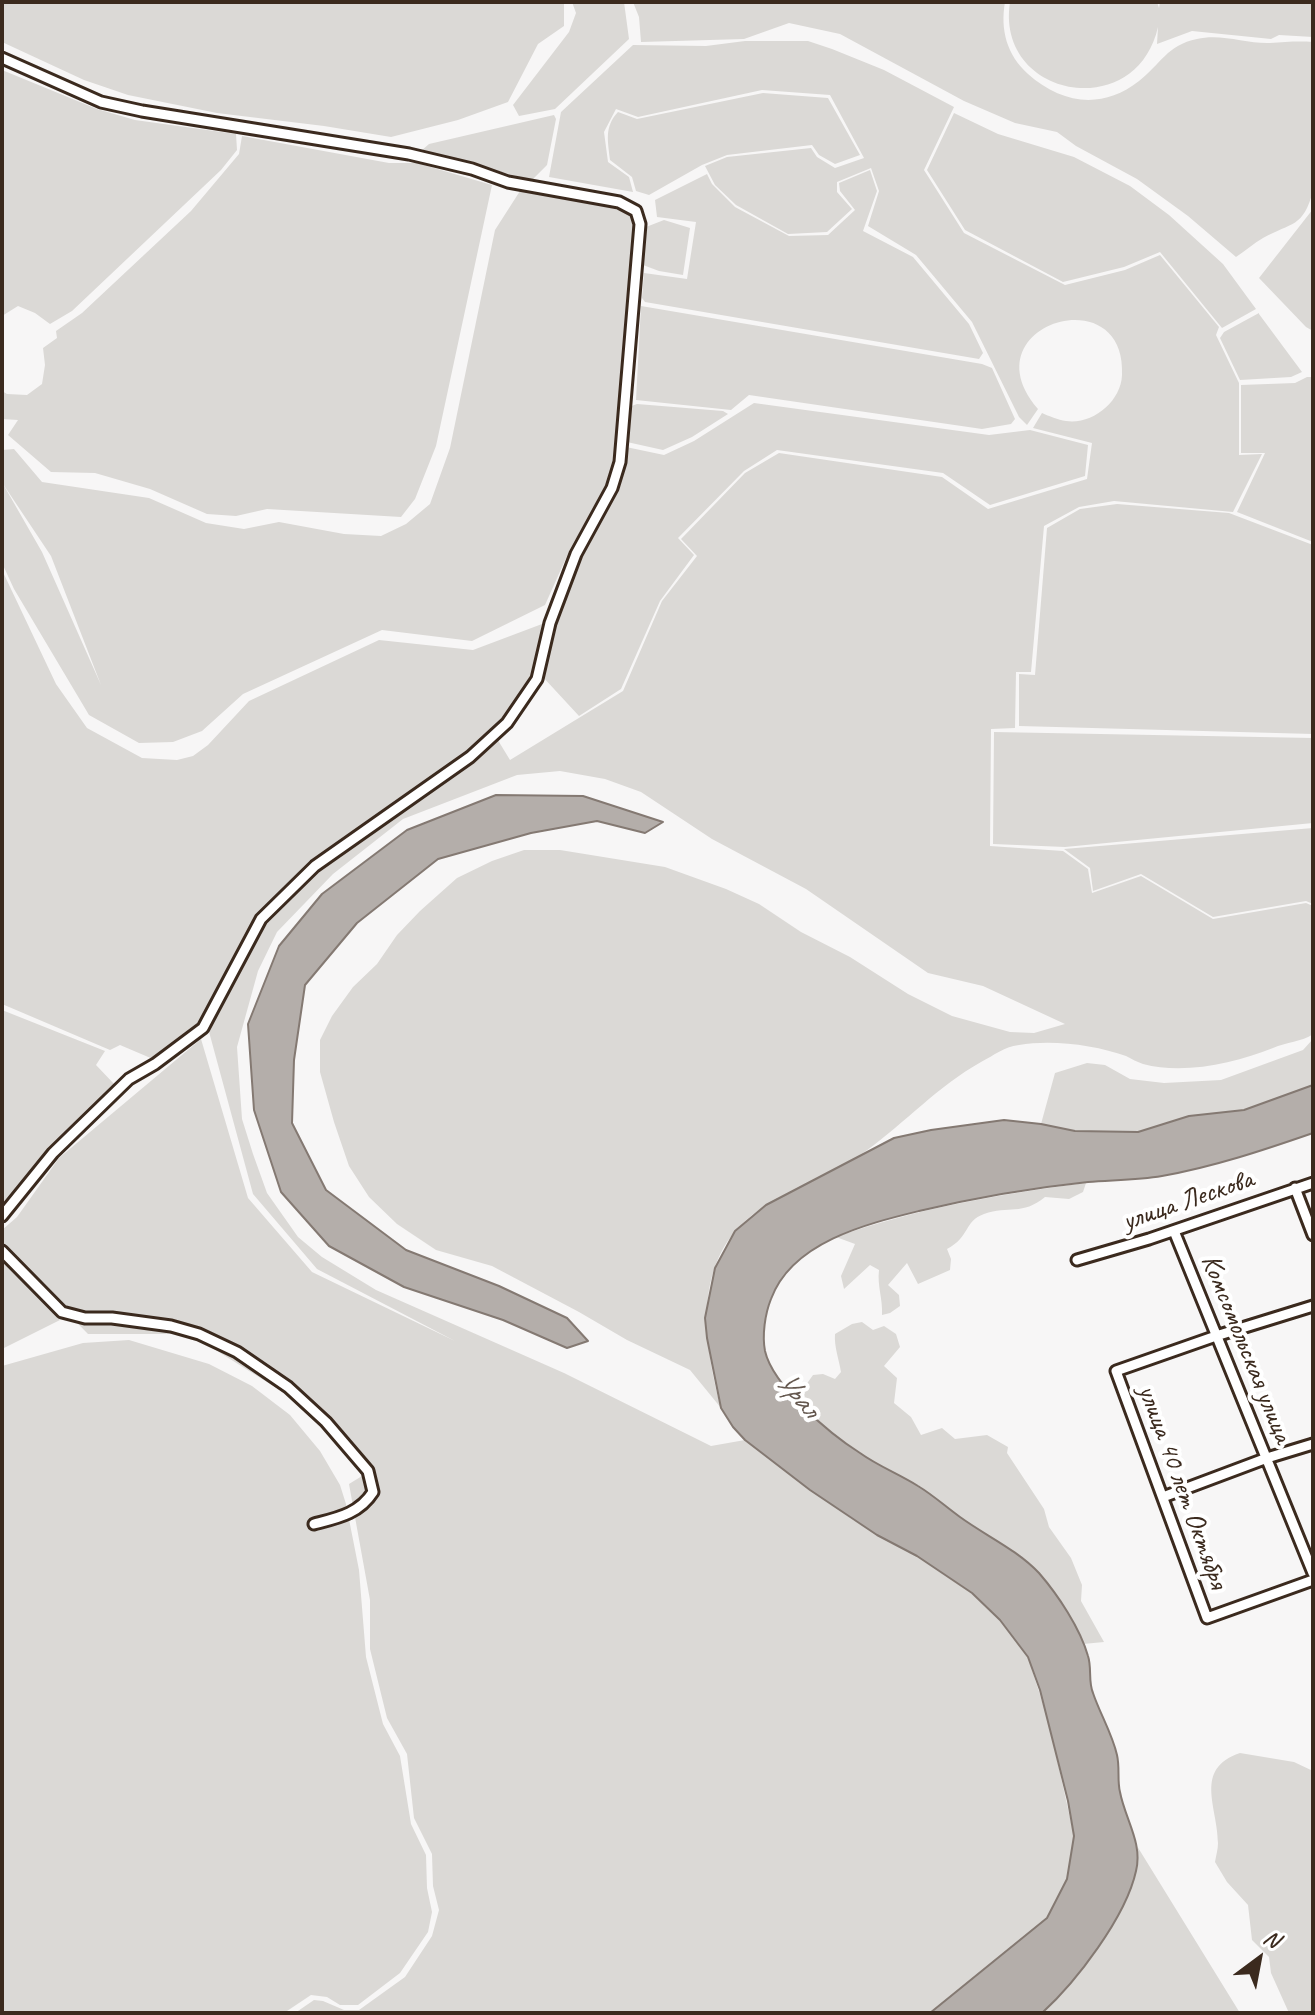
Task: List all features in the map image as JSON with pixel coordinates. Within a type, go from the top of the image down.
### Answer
[{"type":"street","points":[[2,58],[101,102],[419,156],[508,182],[619,202],[636,211],[640,224],[620,462],[612,488],[570,568],[550,623],[537,679],[507,723],[470,757],[315,866],[261,919],[203,1028],[155,1064],[129,1079],[53,1153],[2,1216]]},
{"type":"street","name":"улица Лескова","points":[[1077,1260],[1174,1231],[1313,1183]]},
{"type":"street","points":[[1295,1188],[1313,1235]]},
{"type":"street","name":"Комсомольская улица","points":[[1174,1231],[1313,1573]]},
{"type":"street","points":[[2,1251],[62,1312],[85,1318],[146,1322],[199,1334],[237,1352],[308,1404],[348,1445],[368,1471],[373,1492],[363,1506],[341,1518],[314,1524]]},
{"type":"street","points":[[1216,1336],[1313,1306]]},
{"type":"street","name":"улица 40 лет Октября","points":[[1216,1336],[1116,1371],[1207,1618],[1313,1580]]},
{"type":"street","points":[[1163,1497],[1313,1444]]},
{"type":"shaded area","points":[[2,2],[564,2],[564,26],[538,44],[508,102],[458,120],[391,137],[217,113],[128,95],[84,80],[2,42]]},
{"type":"shaded area","points":[[572,2],[624,2],[629,39],[555,109],[519,116],[513,105],[569,32],[576,13]]},
{"type":"shaded area","points":[[633,2],[1005,2],[1007,41],[1021,67],[1054,92],[1082,100],[1111,96],[1125,90],[1147,75],[1171,50],[1197,39],[1215,37],[1261,43],[1313,42],[1313,191],[1300,218],[1236,257],[1188,216],[1137,179],[1076,146],[1057,132],[1015,123],[964,101],[840,34],[789,23],[744,39],[641,42],[639,17]]},
{"type":"shaded area","points":[[1010,2],[1157,2],[1159,8],[1160,2],[1313,2],[1313,37],[1279,35],[1271,39],[1192,31],[1157,44],[1158,27],[1145,58],[1123,78],[1098,87],[1070,87],[1044,78],[1024,60],[1011,35]]},
{"type":"shaded area","points":[[745,41],[808,41],[884,70],[954,107],[924,170],[964,233],[1065,285],[1125,270],[1160,255],[1219,327],[1216,335],[1239,383],[1239,455],[1262,454],[1233,512],[1114,501],[1079,507],[1044,526],[1031,672],[1016,672],[1015,728],[991,729],[990,846],[1063,851],[1088,869],[1092,893],[1141,876],[1213,919],[1306,903],[1313,906],[1313,1034],[1242,1058],[1192,1068],[1143,1064],[1114,1052],[1087,1046],[1032,1043],[1004,1049],[965,1072],[866,1151],[765,1206],[741,1225],[724,1247],[708,1297],[707,1325],[709,1353],[721,1408],[690,1370],[627,1340],[492,1266],[436,1250],[397,1224],[369,1197],[349,1166],[334,1122],[320,1072],[320,1040],[332,1016],[353,987],[377,964],[397,935],[457,878],[524,850],[560,850],[665,867],[726,889],[759,904],[801,932],[952,1016],[1010,1032],[1034,1033],[1065,1024],[983,986],[928,973],[806,889],[712,839],[641,792],[605,779],[560,771],[517,775],[403,819],[333,874],[277,932],[258,971],[237,1047],[242,1119],[253,1154],[267,1193],[298,1237],[322,1257],[376,1290],[564,1373],[711,1446],[745,1440],[853,1520],[917,1556],[971,1593],[1000,1620],[1028,1657],[1049,1723],[1074,1836],[1067,1879],[1047,1918],[930,2013],[295,2013],[314,2000],[344,2010],[359,2010],[405,1977],[432,1936],[439,1910],[433,1886],[432,1854],[414,1818],[407,1754],[387,1718],[370,1649],[370,1600],[349,1484],[362,1476],[326,1419],[190,1334],[88,1334],[2,1246],[2,1230],[17,1217],[59,1158],[201,1039],[248,1198],[312,1272],[455,1341],[317,1269],[253,1194],[208,1028],[264,918],[317,866],[479,756],[496,737],[510,760],[623,691],[662,601],[697,556],[681,539],[745,473],[779,453],[942,477],[988,509],[1087,479],[1092,443],[1033,428],[1042,413],[1057,419],[1076,421],[1095,415],[1111,402],[1122,375],[1117,345],[1101,327],[1079,320],[1055,323],[1034,335],[1021,354],[1021,379],[1038,409],[1027,425],[1019,417],[972,322],[916,255],[868,226],[879,191],[871,168],[837,182],[837,192],[852,209],[827,232],[788,234],[736,205],[715,185],[705,166],[727,157],[811,148],[817,157],[835,168],[864,158],[830,95],[762,90],[638,117],[616,109],[604,132],[608,162],[629,177],[633,192],[549,177],[561,112],[633,45],[706,46]]},
{"type":"shaded area","points":[[2,70],[97,109],[135,120],[236,134],[237,150],[221,170],[72,311],[50,324],[18,306],[2,316]]},
{"type":"shaded area","points":[[763,93],[828,98],[860,155],[835,164],[819,155],[812,145],[727,155],[702,165],[649,195],[636,191],[632,177],[610,160],[609,129],[618,112],[637,119]]},
{"type":"shaded area","points":[[954,113],[998,134],[1074,157],[1130,186],[1169,215],[1223,264],[1256,309],[1222,328],[1160,252],[1124,267],[1063,282],[965,230],[927,170]]},
{"type":"shaded area","points":[[554,115],[556,119],[547,165],[532,180],[421,151],[429,144]]},
{"type":"shaded area","points":[[242,136],[389,163],[417,163],[492,185],[436,446],[415,499],[401,517],[267,509],[236,516],[207,514],[150,489],[95,473],[51,472],[8,435],[18,420],[2,419],[2,391],[27,395],[42,384],[45,365],[43,348],[57,338],[56,331],[82,313],[191,211],[239,154]]},
{"type":"shaded area","points":[[870,170],[877,191],[863,231],[913,257],[969,324],[983,353],[979,359],[645,302],[642,298],[644,273],[687,279],[696,222],[657,217],[655,200],[707,174],[712,184],[735,207],[789,236],[828,235],[855,210],[840,191],[839,183]]},
{"type":"shaded area","points":[[520,191],[623,206],[638,220],[619,455],[609,483],[571,547],[545,605],[472,641],[382,630],[243,694],[202,731],[173,742],[139,743],[89,715],[14,589],[2,563],[2,450],[14,449],[42,482],[149,498],[206,523],[244,529],[279,522],[344,534],[381,536],[406,524],[430,504],[450,448],[495,230]],"holes":[[[3,484],[51,556],[101,685],[42,552]]]},
{"type":"shaded area","points":[[1313,209],[1313,331],[1259,278]]},
{"type":"shaded area","points":[[664,220],[690,228],[683,275],[643,265],[646,227]]},
{"type":"shaded area","points":[[641,306],[982,364],[992,368],[1015,419],[1011,424],[982,429],[749,395],[731,410],[636,400]]},
{"type":"shaded area","points":[[1259,313],[1302,372],[1291,377],[1240,380],[1220,338],[1224,332]]},
{"type":"shaded area","points":[[1313,377],[1313,542],[1237,512],[1265,453],[1241,453],[1241,385],[1295,383]]},
{"type":"shaded area","points":[[754,403],[989,435],[1030,430],[1088,445],[1085,476],[990,505],[943,473],[777,450],[744,471],[678,538],[694,555],[660,601],[621,689],[579,716],[542,676],[569,581],[615,488],[626,447],[664,455],[694,441]]},
{"type":"shaded area","points":[[637,404],[723,411],[728,414],[692,437],[663,450],[627,442],[629,407]]},
{"type":"shaded area","points":[[1117,504],[1229,513],[1313,545],[1313,734],[1019,726],[1019,674],[1035,675],[1047,528],[1080,509]]},
{"type":"shaded area","points":[[2,570],[56,684],[87,728],[142,758],[177,760],[193,756],[208,745],[249,701],[379,640],[473,650],[542,624],[534,681],[476,748],[315,863],[260,915],[201,1027],[160,1062],[120,1045],[110,1050],[2,1004]]},
{"type":"shaded area","points":[[994,732],[1313,738],[1313,823],[1065,847],[993,844]]},
{"type":"shaded area","points":[[496,795],[583,796],[663,822],[645,833],[597,821],[531,833],[438,859],[357,923],[305,985],[294,1060],[292,1123],[326,1190],[406,1250],[499,1286],[567,1318],[588,1341],[567,1348],[503,1320],[404,1287],[329,1246],[281,1192],[254,1110],[248,1024],[279,946],[322,894],[407,830]]},
{"type":"shaded area","points":[[1313,828],[1313,904],[1306,901],[1213,917],[1141,874],[1093,891],[1090,868],[1064,849]]},
{"type":"shaded area","points":[[2,1010],[105,1051],[96,1065],[116,1086],[50,1148],[2,1210]]},
{"type":"shaded area","points":[[1313,1039],[1313,1085],[1244,1110],[1189,1116],[1138,1132],[1075,1131],[1041,1124],[1055,1073],[1087,1063],[1105,1065],[1130,1079],[1164,1083],[1221,1080],[1303,1050]]},
{"type":"shaded area","points":[[1313,1085],[1313,1133],[1238,1158],[1181,1172],[1024,1190],[876,1222],[833,1238],[813,1250],[781,1279],[771,1299],[765,1325],[765,1351],[779,1379],[804,1408],[848,1445],[924,1490],[1021,1557],[1054,1591],[1084,1645],[1092,1688],[1117,1755],[1120,1792],[1138,1861],[1122,1908],[1098,1948],[1042,2013],[930,2013],[1047,1918],[1067,1879],[1074,1836],[1040,1690],[1028,1657],[1000,1620],[972,1593],[810,1490],[745,1440],[733,1427],[721,1408],[707,1338],[705,1318],[715,1268],[735,1231],[766,1205],[894,1138],[1004,1120],[1075,1131],[1138,1132],[1189,1116],[1244,1110]]},
{"type":"shaded area","points":[[1086,1183],[1083,1192],[1069,1199],[1045,1197],[1029,1206],[993,1211],[978,1217],[947,1249],[951,1259],[950,1270],[918,1284],[907,1263],[888,1285],[899,1295],[900,1306],[890,1313],[882,1315],[879,1270],[870,1265],[844,1289],[841,1276],[855,1244],[836,1237],[960,1203]]},
{"type":"shaded area","points":[[2,1260],[60,1320],[2,1349]]},
{"type":"shaded area","points":[[862,1322],[873,1330],[884,1326],[896,1334],[900,1347],[884,1366],[897,1378],[894,1403],[911,1417],[921,1435],[942,1428],[955,1439],[987,1435],[1008,1447],[1007,1453],[1044,1509],[1049,1527],[1071,1558],[1082,1585],[1081,1601],[1104,1642],[1083,1644],[1074,1626],[1018,1555],[957,1516],[921,1487],[862,1455],[828,1431],[796,1399],[813,1375],[823,1374],[835,1379],[841,1372],[835,1334]]},
{"type":"shaded area","points":[[129,1340],[209,1364],[252,1386],[290,1415],[320,1451],[340,1485],[359,1570],[366,1657],[383,1724],[400,1756],[411,1824],[426,1855],[427,1888],[432,1912],[428,1932],[400,1973],[358,2005],[340,2005],[327,1997],[311,1995],[284,2013],[2,2013],[2,1366],[83,1343]]},
{"type":"shaded area","points":[[1240,1753],[1294,1762],[1313,1771],[1313,2013],[1289,2013],[1271,1973],[1269,1957],[1252,1940],[1248,1905],[1227,1882],[1215,1862],[1218,1843],[1212,1779],[1226,1760]]},
{"type":"shaded area","points":[[1137,1846],[1240,2013],[1042,2013],[1074,1979],[1106,1937],[1129,1890],[1136,1867]]},
{"type":"water label","name":"Урал","points":[[797,1395]]}]
